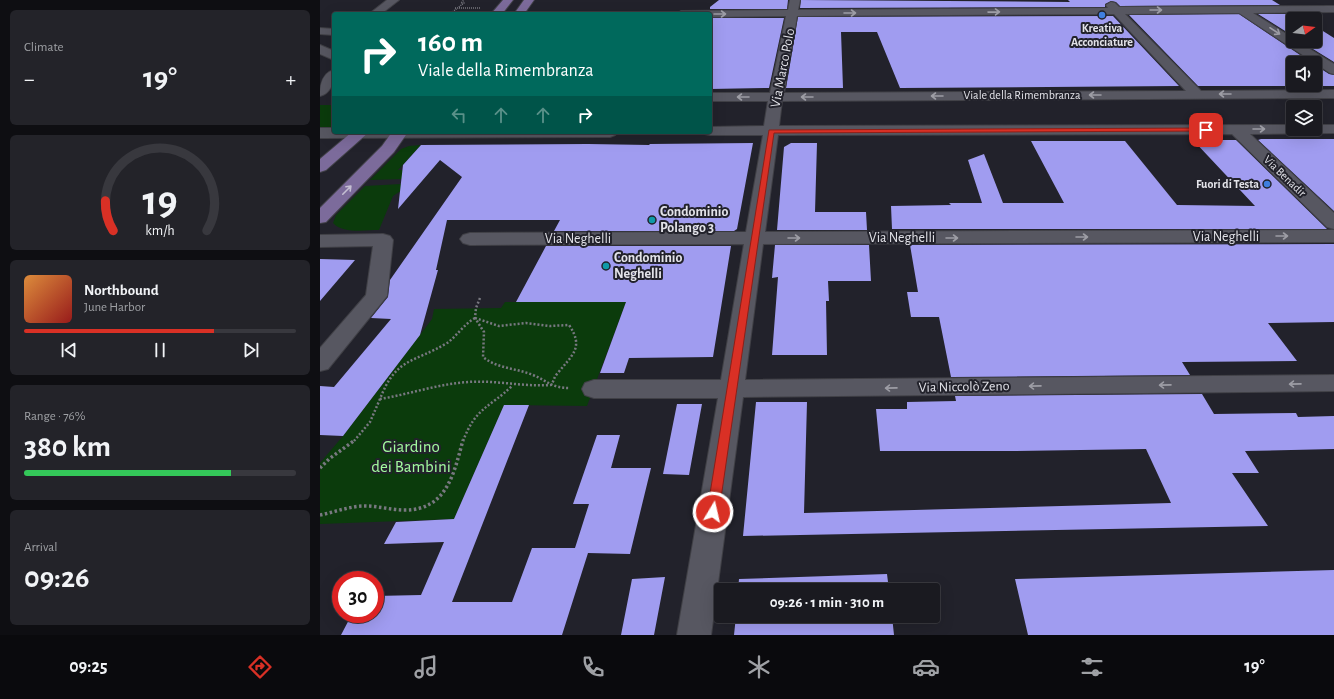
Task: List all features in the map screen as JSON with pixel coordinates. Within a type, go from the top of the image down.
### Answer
[{"type":"main road","points":[[498,12],[508,0]]},
{"type":"main road","points":[[520,12],[529,0]]},
{"type":"main road","points":[[320,167],[358,134]]},
{"type":"main road","points":[[320,218],[388,149],[399,134]]},
{"type":"street","points":[[377,12],[394,0]]},
{"type":"street","name":"Via Marco Polo","points":[[694,635],[776,97],[795,0]]},
{"type":"street","points":[[977,0],[979,12]]},
{"type":"street","points":[[1105,0],[1117,10],[1197,94]]},
{"type":"street","points":[[686,12],[698,3]]},
{"type":"street","points":[[712,14],[1334,9]]},
{"type":"street","points":[[1242,10],[1334,70]]},
{"type":"street","points":[[320,31],[332,32]]},
{"type":"street","points":[[320,49],[332,55]]},
{"type":"street","points":[[320,79],[332,74]]},
{"type":"street","points":[[322,98],[332,77]]},
{"type":"street","name":"Viale della Rimembranza","points":[[712,97],[1334,94]]},
{"type":"street","name":"Via Benadir","points":[[1236,129],[1334,223]]},
{"type":"street","points":[[712,132],[1334,129]]},
{"type":"street","points":[[320,133],[332,133]]},
{"type":"street","name":"Via Neghelli","points":[[470,239],[1334,236]]},
{"type":"street","points":[[320,241],[383,240],[376,296],[320,363]]},
{"type":"street","name":"Via Niccolò Zeno","points":[[594,389],[1334,383]]},
{"type":"path","points":[[452,12],[464,2],[460,2],[464,0]]},
{"type":"path","points":[[456,8],[484,8]]},
{"type":"path","points":[[480,298],[476,308],[475,318],[484,332],[483,357],[489,363],[505,369],[517,370],[534,375],[555,387],[594,389]]},
{"type":"path","points":[[320,468],[326,460],[345,448],[359,436],[374,417],[386,387],[404,364],[448,342],[475,318],[499,326],[526,323],[550,326],[569,325],[576,332],[578,342],[573,357],[555,376],[551,385]]},
{"type":"path","points":[[380,399],[439,386],[469,382],[493,382],[512,385],[538,386],[551,385]]},
{"type":"path","points":[[320,515],[364,506],[393,510],[415,510],[427,505],[444,493],[452,482],[464,438],[476,415],[512,385]]},
{"type":"green space","points":[[320,105],[332,105],[332,128],[320,128]]},
{"type":"green space","points":[[421,145],[398,170],[424,170],[403,179],[370,180],[401,149],[409,146]]},
{"type":"green space","points":[[401,184],[402,190],[393,196],[379,230],[349,230],[343,229],[333,223],[336,215],[365,186]]},
{"type":"green space","name":"Giardino dei Bambini","points":[[505,302],[626,302],[587,406],[504,405],[454,519],[320,524],[320,463],[343,436],[432,319],[434,309],[501,308]]},
{"type":"building","points":[[719,0],[788,0],[787,9],[710,9],[710,7]]},
{"type":"building","points":[[801,0],[1070,2],[1068,0],[1272,0],[1280,5],[1120,6],[1116,2],[1111,1],[1105,4],[1105,7],[800,8]]},
{"type":"building","points":[[1239,14],[1286,46],[1286,48],[1290,48],[1302,56],[1286,56],[1286,86],[1198,86],[1129,15]]},
{"type":"building","points":[[1258,14],[1286,14],[1286,32]]},
{"type":"building","points":[[1113,16],[1179,86],[900,88],[877,32],[841,32],[843,88],[786,88],[798,17]]},
{"type":"building","points":[[712,18],[784,18],[769,88],[712,89]]},
{"type":"building","points":[[1322,30],[1334,38],[1334,62],[1311,48],[1322,48]]},
{"type":"building","points":[[1322,70],[1334,75],[1334,86],[1322,86]]},
{"type":"building","points":[[1334,139],[1334,211],[1258,140]]},
{"type":"building","points":[[1193,140],[1236,140],[1327,229],[892,229],[891,206],[982,203],[968,160],[984,154],[1003,203],[1064,203],[1031,141],[1125,141],[1177,205],[1255,206]]},
{"type":"building","points":[[753,143],[737,229],[734,231],[554,231],[560,220],[447,220],[436,270],[438,270],[420,335],[343,436],[320,435],[320,386],[334,387],[391,319],[371,318],[388,297],[390,280],[462,177],[440,160],[398,209],[403,165],[421,145],[649,145]]},
{"type":"building","points":[[791,143],[817,143],[815,212],[866,212],[867,230],[777,230],[784,147]]},
{"type":"building","points":[[1334,244],[1334,322],[1268,323],[1297,361],[1182,362],[1190,375],[951,377],[939,317],[911,317],[907,292],[918,292],[910,245]]},
{"type":"building","points":[[775,245],[869,245],[871,281],[828,281],[829,301],[826,301],[827,355],[772,355],[778,277],[772,278]]},
{"type":"building","points":[[546,246],[731,246],[713,357],[629,358],[624,373],[600,373],[626,302],[516,302]]},
{"type":"building","points":[[320,259],[355,260],[320,301]]},
{"type":"building","points":[[1202,394],[1214,414],[1296,413],[1298,417],[1334,416],[1334,449],[1245,451],[1259,473],[1232,473],[1268,526],[743,536],[756,402],[807,402],[804,513],[1171,503],[1146,449],[880,451],[876,409],[907,409],[907,402],[956,401],[955,396]]},
{"type":"building","points":[[677,404],[702,404],[689,475],[663,474]]},
{"type":"building","points":[[504,405],[529,405],[452,602],[512,602],[532,548],[575,548],[589,504],[573,504],[597,435],[620,435],[611,468],[651,468],[630,554],[588,553],[562,635],[341,635],[347,623],[384,623],[384,596],[421,595],[444,542],[384,544],[396,522],[454,519]]},
{"type":"building","points":[[1334,570],[1334,635],[1028,635],[1015,579]]},
{"type":"building","points":[[887,574],[888,583],[739,583],[739,579]]},
{"type":"building","points":[[665,577],[654,635],[621,635],[632,579]]},
{"type":"building","points":[[735,623],[893,623],[894,635],[734,635]]},
{"type":"place","name":"Kreativa Acconciature","points":[[1102,15]]},
{"type":"place","name":"Fuori di Testa","points":[[1267,184]]},
{"type":"place","name":"Condominio Polango 3","points":[[652,220]]},
{"type":"place","name":"Condominio Neghelli","points":[[606,266]]},
{"type":"route","points":[[713,512],[772,131],[1206,130]]}]
